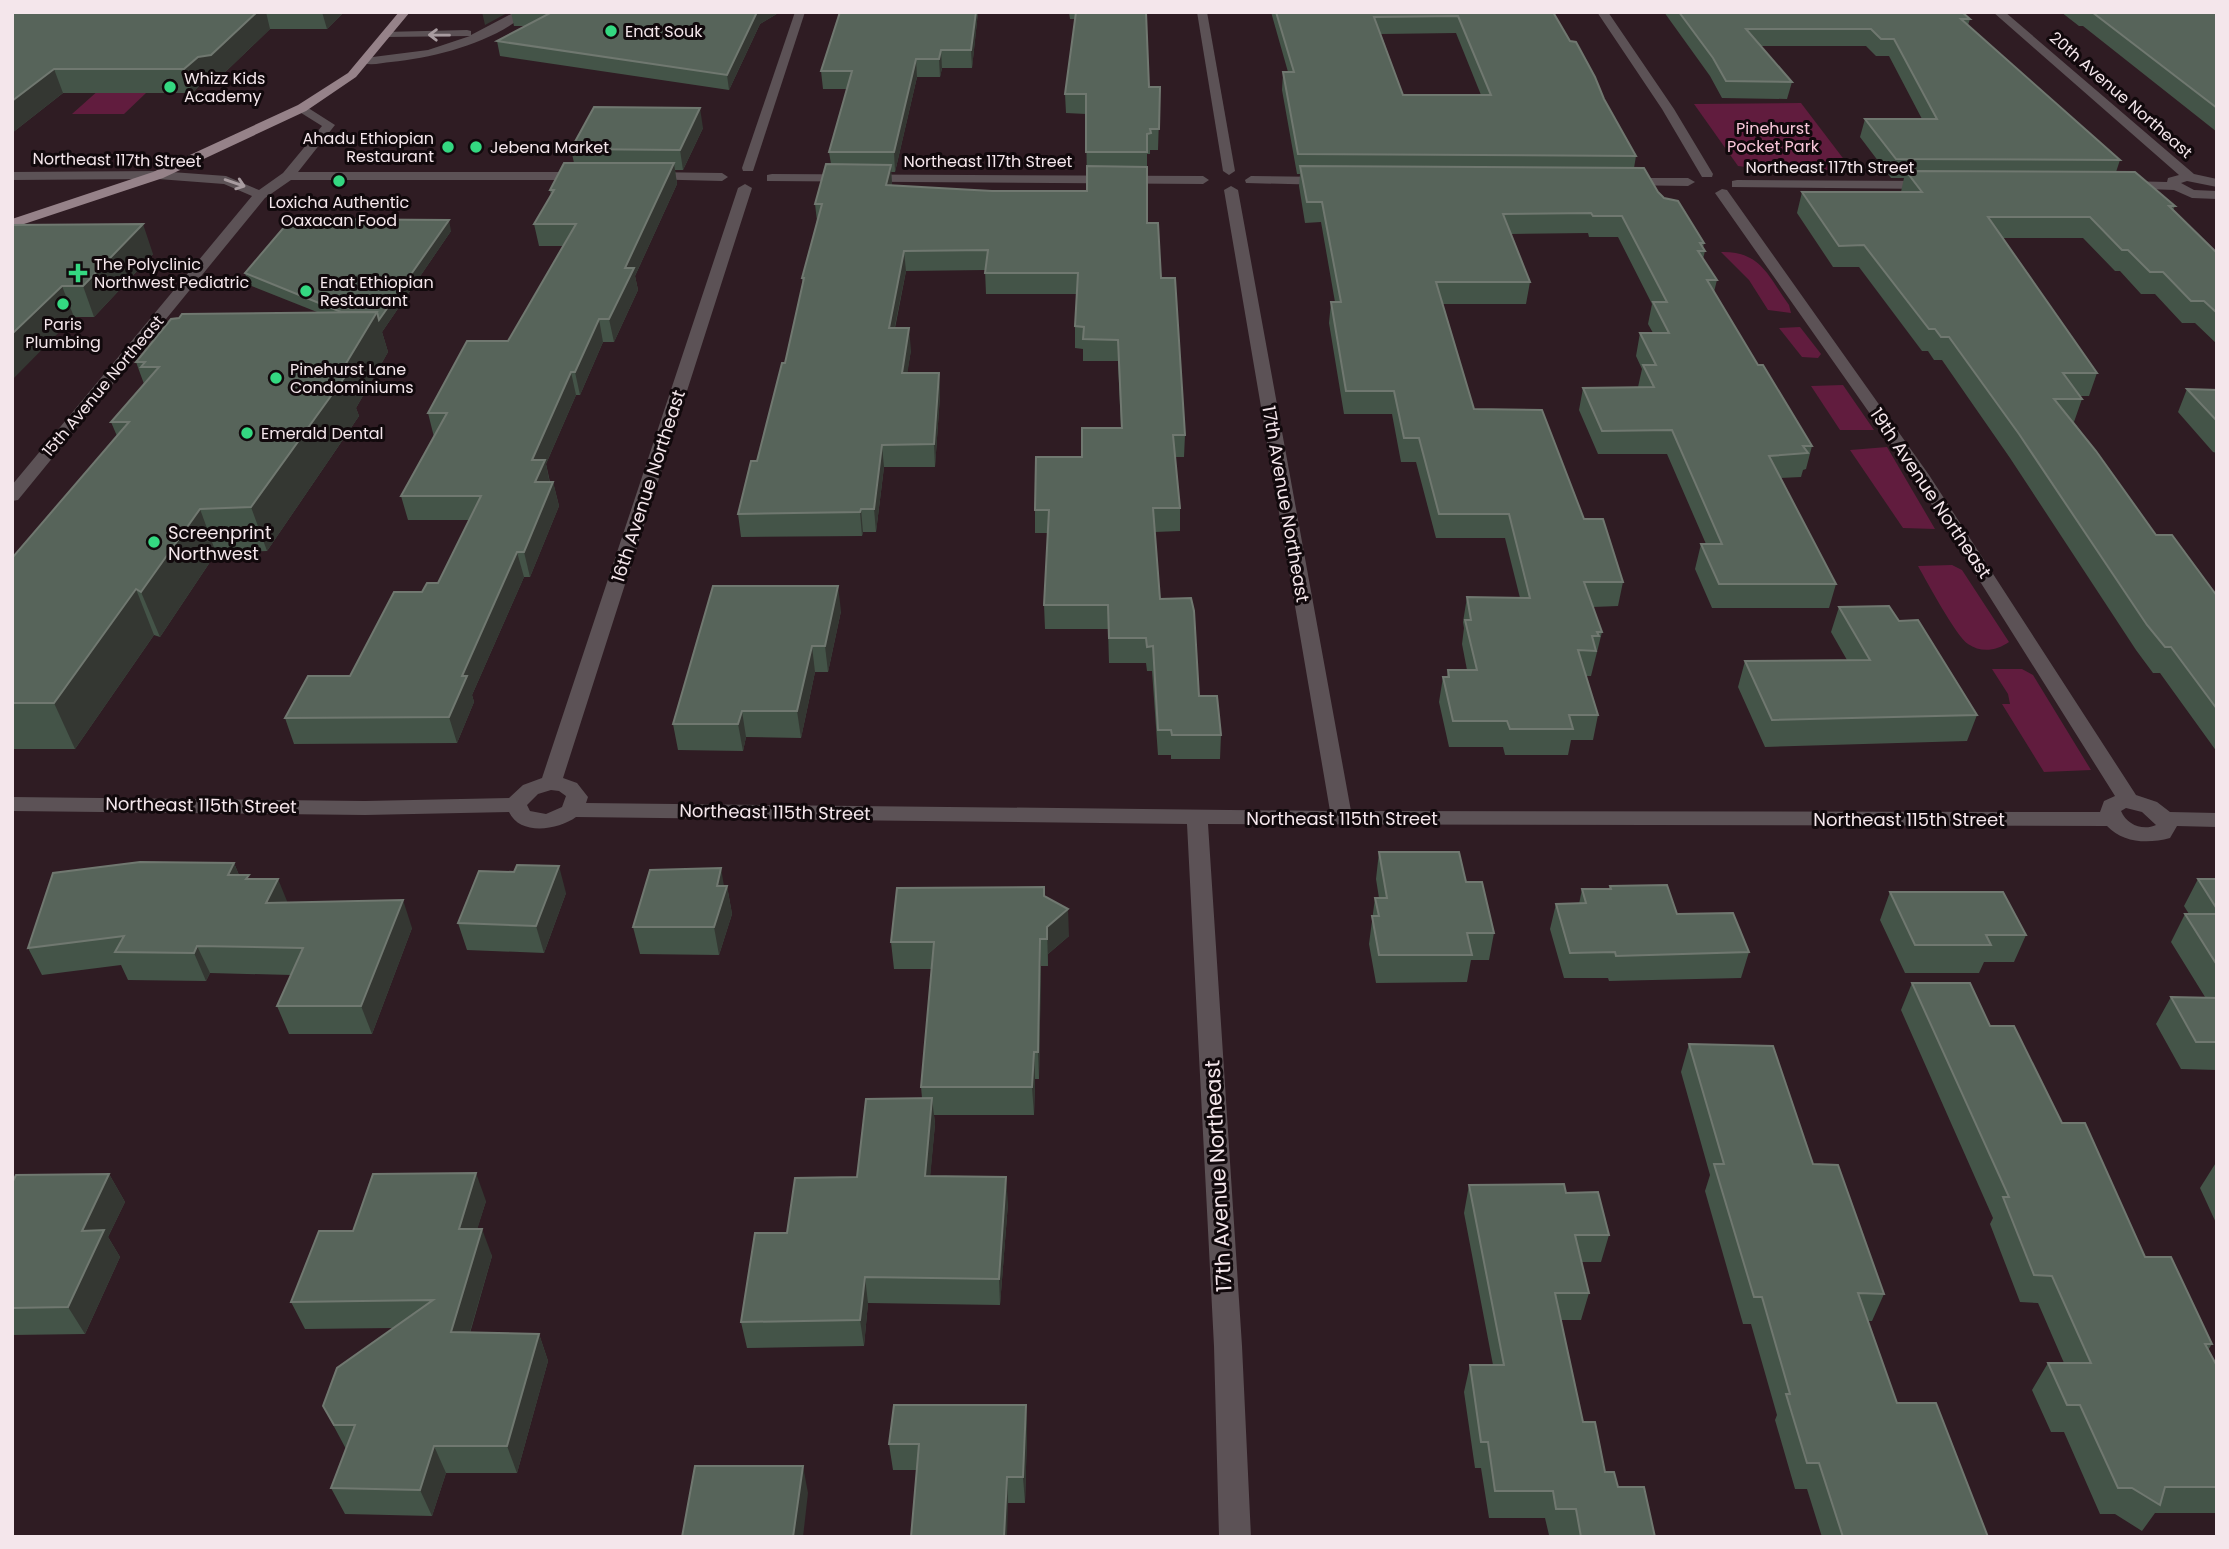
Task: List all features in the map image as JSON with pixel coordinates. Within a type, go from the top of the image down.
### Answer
[{"type":"main road","points":[[12,224],[158,174],[212,152],[302,108],[331,91],[365,61],[405,12]]},
{"type":"street","points":[[365,61],[431,52],[473,39],[523,12]]},
{"type":"street","points":[[748,168],[800,12]]},
{"type":"street","points":[[1202,12],[1229,171]]},
{"type":"street","name":"19th Avenue Northeast","points":[[1602,12],[1717,184],[1922,475],[2129,801]]},
{"type":"street","name":"20th Avenue Northeast","points":[[1998,12],[2189,177]]},
{"type":"street","points":[[387,34],[454,35],[490,30]]},
{"type":"street","name":"15th Avenue Northeast","points":[[12,496],[260,195],[288,176],[329,125],[302,108]]},
{"type":"street","points":[[633,176],[722,177],[748,168],[768,172],[772,178],[764,184],[745,188],[727,186],[722,177]]},
{"type":"street","points":[[1251,180],[1245,187],[1231,190],[1210,187],[1203,180],[1213,172],[1229,171],[1243,174],[1251,180],[1347,181]]},
{"type":"street","name":"Northeast 117th Street","points":[[12,176],[158,174],[226,180],[260,195]]},
{"type":"street","points":[[288,176],[595,176]]},
{"type":"street","points":[[1605,182],[1688,182],[1692,177],[1717,184]]},
{"type":"street","points":[[2175,186],[2175,179],[2189,177],[2217,183]]},
{"type":"street","name":"Northeast 117th Street","points":[[772,178],[1203,180]]},
{"type":"street","name":"Northeast 117th Street","points":[[1717,184],[1949,185]]},
{"type":"street","points":[[2108,185],[2175,186],[2214,198]]},
{"type":"street","name":"16th Avenue Northeast","points":[[551,783],[745,188]]},
{"type":"street","name":"17th Avenue Northeast","points":[[1231,190],[1342,818]]},
{"type":"street","points":[[551,783],[575,791],[576,804],[572,810],[555,819],[536,822],[521,816],[516,805],[524,793],[531,788],[551,783]]},
{"type":"street","points":[[2129,801],[2152,808],[2165,819],[2167,825],[2162,834],[2147,836],[2129,831],[2113,819],[2112,807],[2129,801]]},
{"type":"street","name":"Northeast 115th Street","points":[[12,804],[365,808],[516,805]]},
{"type":"street","name":"Northeast 115th Street","points":[[572,810],[1342,818],[2113,819]]},
{"type":"street","name":"17th Avenue Northeast","points":[[1197,816],[1227,1332],[1235,1537]]},
{"type":"street","points":[[2165,819],[2217,820]]},
{"type":"green space","points":[[127,65],[146,93],[124,114],[72,114]]},
{"type":"green space","name":"Pinehurst Pocket Park","points":[[1801,103],[1852,170],[1768,170],[1738,166],[1694,104]]},
{"type":"green space","points":[[1721,252],[1746,256],[1762,267],[1789,305],[1791,313],[1768,310],[1749,280]]},
{"type":"green space","points":[[1800,327],[1821,354],[1818,358],[1802,357],[1779,328]]},
{"type":"green space","points":[[1843,385],[1874,430],[1840,430],[1811,386]]},
{"type":"green space","points":[[1887,447],[1935,529],[1903,528],[1850,450]]},
{"type":"green space","points":[[1952,565],[1962,570],[2009,642],[1994,649],[1978,649],[1968,644],[1956,631],[1918,566]]},
{"type":"green space","points":[[1992,669],[2022,669],[2033,675],[2091,770],[2044,772],[2002,704],[2010,704],[2008,694]]},
{"type":"building","points":[[12,12],[257,12],[211,55],[198,57],[184,69],[54,69],[12,101]]},
{"type":"building","points":[[552,12],[757,12],[727,75],[497,41]]},
{"type":"building","points":[[840,12],[976,12],[971,50],[941,50],[939,59],[916,59],[894,152],[829,152],[852,71],[821,71]]},
{"type":"building","points":[[1076,12],[1146,12],[1149,87],[1160,87],[1159,129],[1150,129],[1151,133],[1147,134],[1147,152],[1086,152],[1086,94],[1065,94]]},
{"type":"building","points":[[1276,12],[1553,12],[1570,41],[1576,42],[1636,156],[1298,154],[1283,72],[1294,72]],"holes":[[[1458,16],[1491,95],[1403,95],[1374,17]]]},
{"type":"building","points":[[1679,12],[1962,12],[1970,19],[1961,19],[2120,160],[1896,159],[1865,119],[1937,119],[1894,39],[1881,39],[1871,29],[1746,29],[1792,82],[1726,81],[1713,58]]},
{"type":"building","points":[[2092,12],[2217,12],[2217,108]]},
{"type":"building","points":[[594,107],[700,108],[680,150],[571,149]]},
{"type":"building","points":[[564,163],[674,163],[625,268],[634,268],[609,319],[599,319],[575,372],[571,372],[532,460],[545,460],[535,482],[553,482],[524,552],[517,552],[462,676],[467,676],[449,717],[285,718],[308,676],[350,676],[394,592],[422,592],[427,583],[438,583],[481,496],[401,496],[447,413],[428,413],[467,341],[508,341],[576,224],[534,224],[554,190],[550,190]]},
{"type":"building","points":[[826,164],[891,165],[886,185],[992,191],[1087,191],[1087,166],[1147,167],[1147,223],[1158,223],[1161,278],[1175,278],[1185,435],[1173,435],[1180,508],[1153,508],[1160,599],[1191,598],[1199,696],[1217,696],[1221,735],[1172,735],[1171,730],[1158,730],[1153,646],[1147,647],[1146,638],[1109,638],[1108,605],[1044,605],[1049,510],[1035,510],[1036,457],[1082,457],[1082,428],[1122,428],[1118,340],[1083,339],[1084,327],[1075,326],[1078,273],[985,273],[988,250],[904,251],[889,328],[909,328],[902,373],[939,373],[934,444],[882,445],[874,509],[861,509],[860,512],[738,514],[751,461],[757,461],[782,363],[785,363],[802,278],[822,204],[815,204]]},
{"type":"building","points":[[1300,166],[1644,168],[1664,198],[1678,201],[1704,243],[1700,243],[1705,251],[1698,251],[1717,280],[1707,280],[1758,365],[1763,365],[1812,446],[1803,446],[1808,453],[1769,456],[1836,584],[1719,584],[1701,544],[1722,544],[1672,430],[1602,431],[1583,388],[1654,387],[1643,365],[1656,365],[1640,333],[1669,333],[1653,302],[1667,302],[1622,216],[1593,216],[1591,213],[1503,214],[1530,282],[1436,282],[1474,409],[1542,410],[1584,519],[1603,519],[1623,582],[1584,582],[1602,632],[1597,632],[1599,636],[1592,636],[1596,651],[1578,650],[1598,715],[1569,715],[1573,729],[1510,729],[1507,721],[1453,721],[1443,677],[1449,677],[1448,670],[1477,670],[1465,620],[1471,620],[1467,597],[1530,598],[1509,514],[1439,514],[1419,438],[1404,438],[1394,391],[1346,391],[1331,302],[1341,302],[1322,202],[1307,202]]},
{"type":"building","points":[[1906,171],[2135,172],[2175,206],[2169,206],[2217,253],[2217,313],[2204,301],[2191,301],[2163,272],[2150,272],[2128,250],[2122,250],[2090,217],[1988,217],[2097,373],[2063,373],[2082,399],[2054,399],[2096,451],[2156,535],[2172,535],[2217,596],[2217,709],[2171,647],[2165,647],[2147,625],[2019,434],[1949,337],[1941,337],[1935,329],[1929,329],[1864,245],[1839,246],[1802,192],[1922,192]]},
{"type":"building","points":[[291,219],[449,220],[379,320],[377,312],[341,312],[245,273]]},
{"type":"building","points":[[143,224],[83,286],[62,286],[12,334],[12,225]]},
{"type":"building","points":[[377,312],[339,375],[346,375],[251,507],[200,509],[141,592],[136,589],[54,703],[12,703],[12,558],[129,422],[111,422],[159,367],[141,367],[145,362],[136,362],[171,319],[179,318],[182,314]]},
{"type":"building","points":[[2187,389],[2217,390],[2217,421]]},
{"type":"building","points":[[713,586],[838,586],[825,646],[812,646],[797,711],[742,711],[738,724],[673,724]]},
{"type":"building","points":[[1889,606],[1899,621],[1918,620],[1977,715],[1772,720],[1745,661],[1870,660],[1839,607]]},
{"type":"building","points":[[1379,852],[1459,852],[1466,882],[1482,882],[1494,933],[1467,933],[1472,955],[1379,955],[1372,916],[1379,916],[1375,898],[1387,898]]},
{"type":"building","points":[[140,862],[234,863],[228,875],[249,875],[246,879],[278,879],[266,903],[403,900],[361,1006],[277,1006],[303,948],[197,946],[194,953],[115,952],[124,936],[28,948],[53,873]]},
{"type":"building","points":[[517,865],[559,866],[536,926],[458,923],[479,871],[514,872]]},
{"type":"building","points":[[721,868],[717,886],[727,886],[714,927],[633,927],[650,870]]},
{"type":"building","points":[[2198,879],[2217,879],[2217,909]]},
{"type":"building","points":[[1667,885],[1677,914],[1733,913],[1749,952],[1616,956],[1615,952],[1570,953],[1556,904],[1586,903],[1582,889]]},
{"type":"building","points":[[1044,887],[1044,896],[1068,909],[1047,927],[1047,939],[1040,939],[1038,1052],[1034,1052],[1032,1087],[921,1087],[934,942],[891,942],[897,888]]},
{"type":"building","points":[[1890,892],[2003,892],[2026,935],[1986,935],[1991,945],[1915,945]]},
{"type":"building","points":[[2185,914],[2217,914],[2217,965]]},
{"type":"building","points":[[1912,983],[1970,983],[1990,1026],[2014,1026],[2062,1123],[2085,1123],[2145,1257],[2171,1257],[2212,1344],[2205,1344],[2217,1366],[2217,1487],[2165,1487],[2160,1505],[2132,1488],[2118,1488],[2080,1405],[2067,1405],[2048,1363],[2091,1363],[2052,1276],[2034,1275],[2003,1197],[2009,1197]]},
{"type":"building","points":[[2171,997],[2217,998],[2217,1042],[2196,1042]]},
{"type":"building","points":[[1689,1044],[1773,1046],[1813,1164],[1838,1165],[1884,1294],[1858,1293],[1897,1403],[1936,1403],[1988,1537],[1843,1537],[1819,1463],[1807,1463],[1786,1394],[1790,1394],[1762,1297],[1754,1297],[1714,1164],[1724,1164]]},
{"type":"building","points":[[932,1098],[925,1176],[1006,1177],[999,1279],[865,1277],[860,1320],[741,1322],[755,1233],[787,1233],[795,1178],[857,1177],[866,1099]]},
{"type":"building","points":[[476,1173],[459,1229],[482,1229],[451,1332],[539,1334],[507,1446],[434,1446],[420,1490],[331,1488],[355,1425],[334,1425],[323,1406],[337,1368],[433,1300],[291,1302],[319,1231],[353,1231],[373,1174]]},
{"type":"building","points":[[109,1174],[82,1231],[104,1230],[68,1307],[12,1308],[12,1183],[16,1175]]},
{"type":"building","points":[[1564,1184],[1566,1193],[1598,1192],[1609,1235],[1575,1235],[1589,1293],[1555,1293],[1583,1422],[1595,1422],[1605,1472],[1614,1472],[1618,1487],[1644,1487],[1655,1537],[1581,1537],[1576,1509],[1556,1509],[1553,1491],[1495,1491],[1488,1442],[1481,1442],[1470,1365],[1504,1365],[1469,1185]]},
{"type":"building","points":[[894,1405],[1026,1405],[1023,1477],[1007,1477],[1004,1537],[911,1537],[919,1444],[889,1444]]},
{"type":"building","points":[[695,1466],[803,1466],[793,1537],[682,1537]]},
{"type":"place","name":"Enat Souk","points":[[611,31]]},
{"type":"place","name":"Whizz Kids Academy","points":[[170,87]]},
{"type":"place","name":"Ahadu Ethiopian Restaurant","points":[[448,147]]},
{"type":"place","name":"Jebena Market","points":[[476,147]]},
{"type":"place","name":"Loxicha Authentic Oaxacan Food","points":[[339,181]]},
{"type":"place","name":"The Polyclinic Northwest Pediatric","points":[[78,273]]},
{"type":"place","name":"Enat Ethiopian Restaurant","points":[[306,291]]},
{"type":"place","name":"Paris Plumbing","points":[[63,304]]},
{"type":"place","name":"Pinehurst Lane Condominiums","points":[[276,378]]},
{"type":"place","name":"Emerald Dental","points":[[247,433]]},
{"type":"place","name":"Screenprint Northwest","points":[[154,542]]}]
